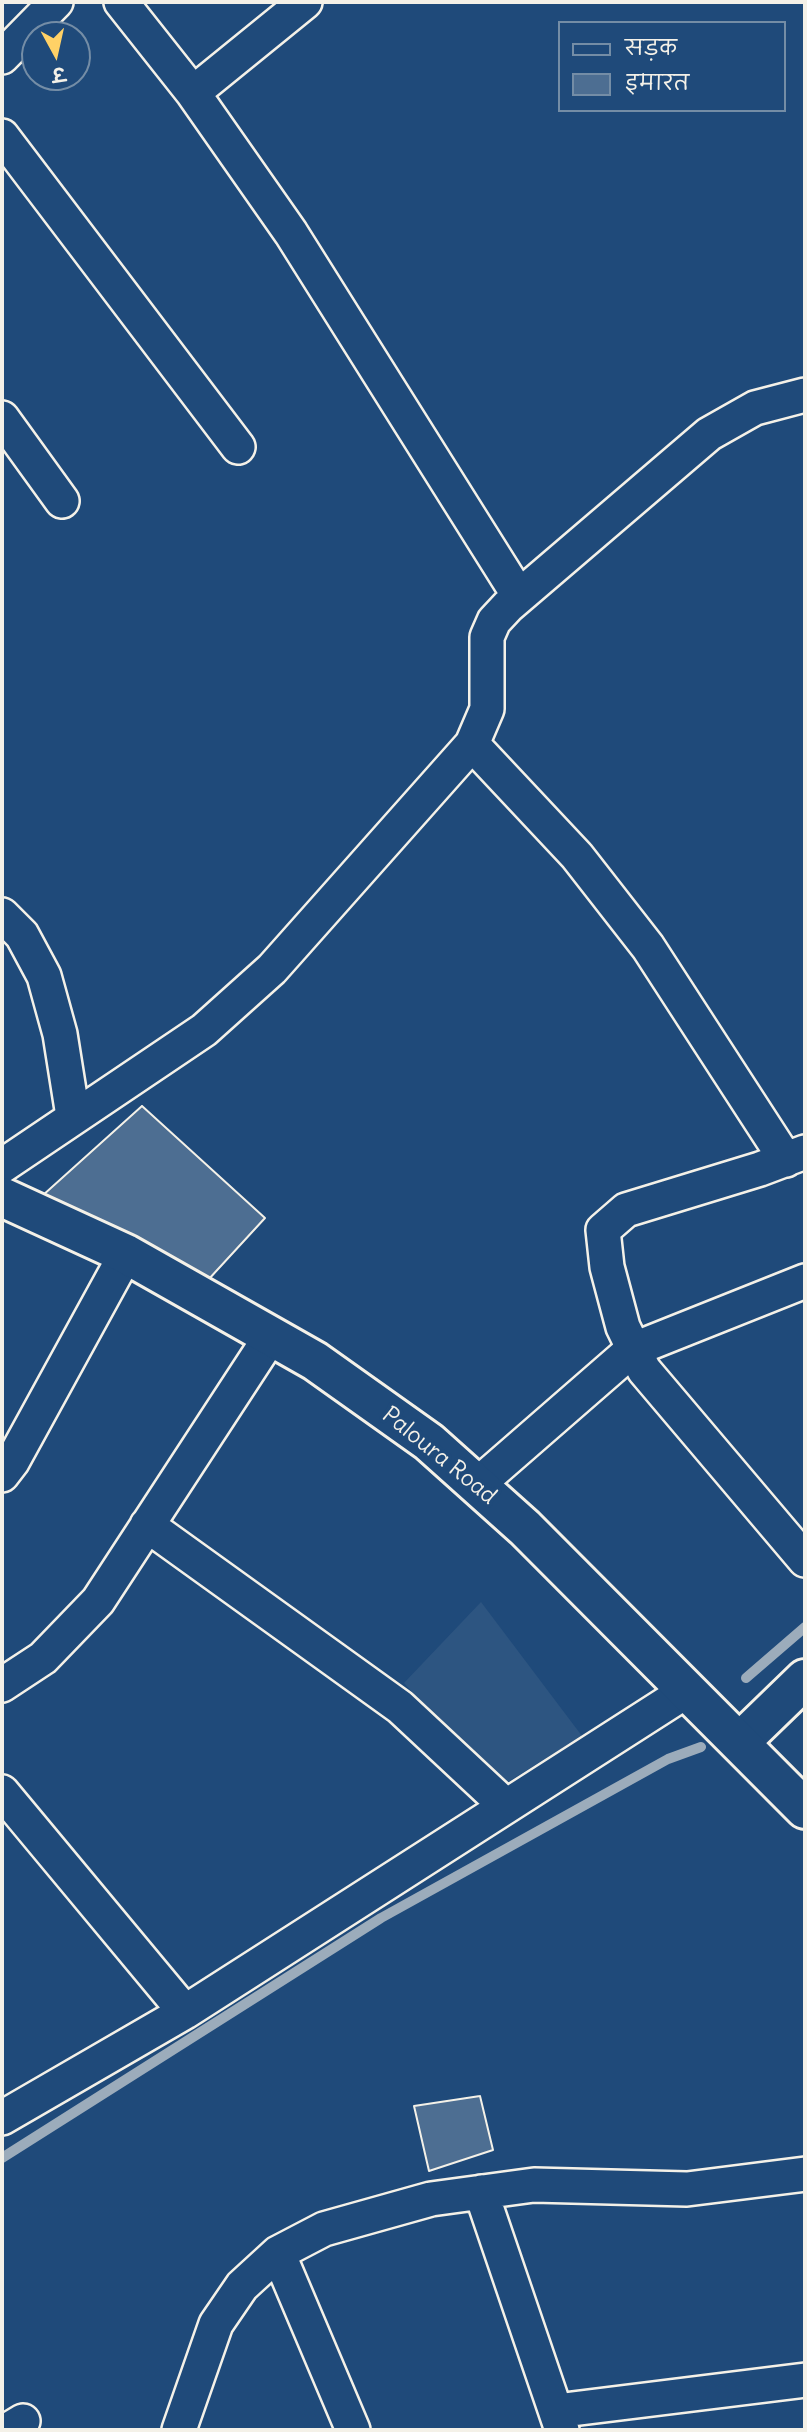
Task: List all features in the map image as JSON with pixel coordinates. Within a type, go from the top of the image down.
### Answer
[{"type":"main road","name":"Paloura Road","points":[[2,1197],[126,1254],[315,1361],[417,1434],[525,1528],[805,1809]]},
{"type":"main road","points":[[740,1742],[805,1679]]},
{"type":"street","points":[[2,57],[56,2]]},
{"type":"street","points":[[121,2],[193,93],[291,233],[519,596]]},
{"type":"street","points":[[193,93],[305,2]]},
{"type":"street","points":[[2,136],[238,447]]},
{"type":"street","points":[[2,1166],[204,1030],[272,969],[472,744],[487,709],[487,637],[494,621],[519,596],[709,434],[755,408],[805,395]]},
{"type":"street","points":[[2,418],[62,501]]},
{"type":"street","points":[[472,744],[577,856],[648,947],[796,1156],[626,1210],[603,1230],[607,1267],[632,1350],[644,1370],[805,1560]]},
{"type":"street","points":[[2,915],[22,935],[44,976],[60,1034],[74,1116]]},
{"type":"street","points":[[2,1475],[18,1452],[126,1254]]},
{"type":"street","points":[[477,1485],[632,1350],[805,1281]]},
{"type":"street","points":[[2,1685],[43,1658],[71,1632],[97,1601],[271,1336]]},
{"type":"street","points":[[147,1525],[400,1707],[506,1806]]},
{"type":"street","points":[[2,2118],[185,2012],[688,1690]]},
{"type":"street","points":[[2,1792],[185,2012]]},
{"type":"street","points":[[179,2430],[216,2324],[242,2286],[278,2253],[324,2228],[370,2214],[481,2192],[534,2185],[687,2189],[805,2174]]},
{"type":"street","points":[[481,2192],[559,2421],[805,2380]]},
{"type":"street","points":[[278,2253],[353,2430]]},
{"type":"shaded area","points":[[481,1602],[582,1736],[498,1788],[404,1683]]},
{"type":"building","points":[[142,1106],[265,1218],[208,1280],[42,1196]]},
{"type":"building","points":[[480,2096],[493,2150],[429,2171],[414,2106]]},
{"type":"waterway","points":[[746,1678],[805,1627]]},
{"type":"waterway","points":[[2,2158],[381,1918],[668,1759],[701,1747]]}]
